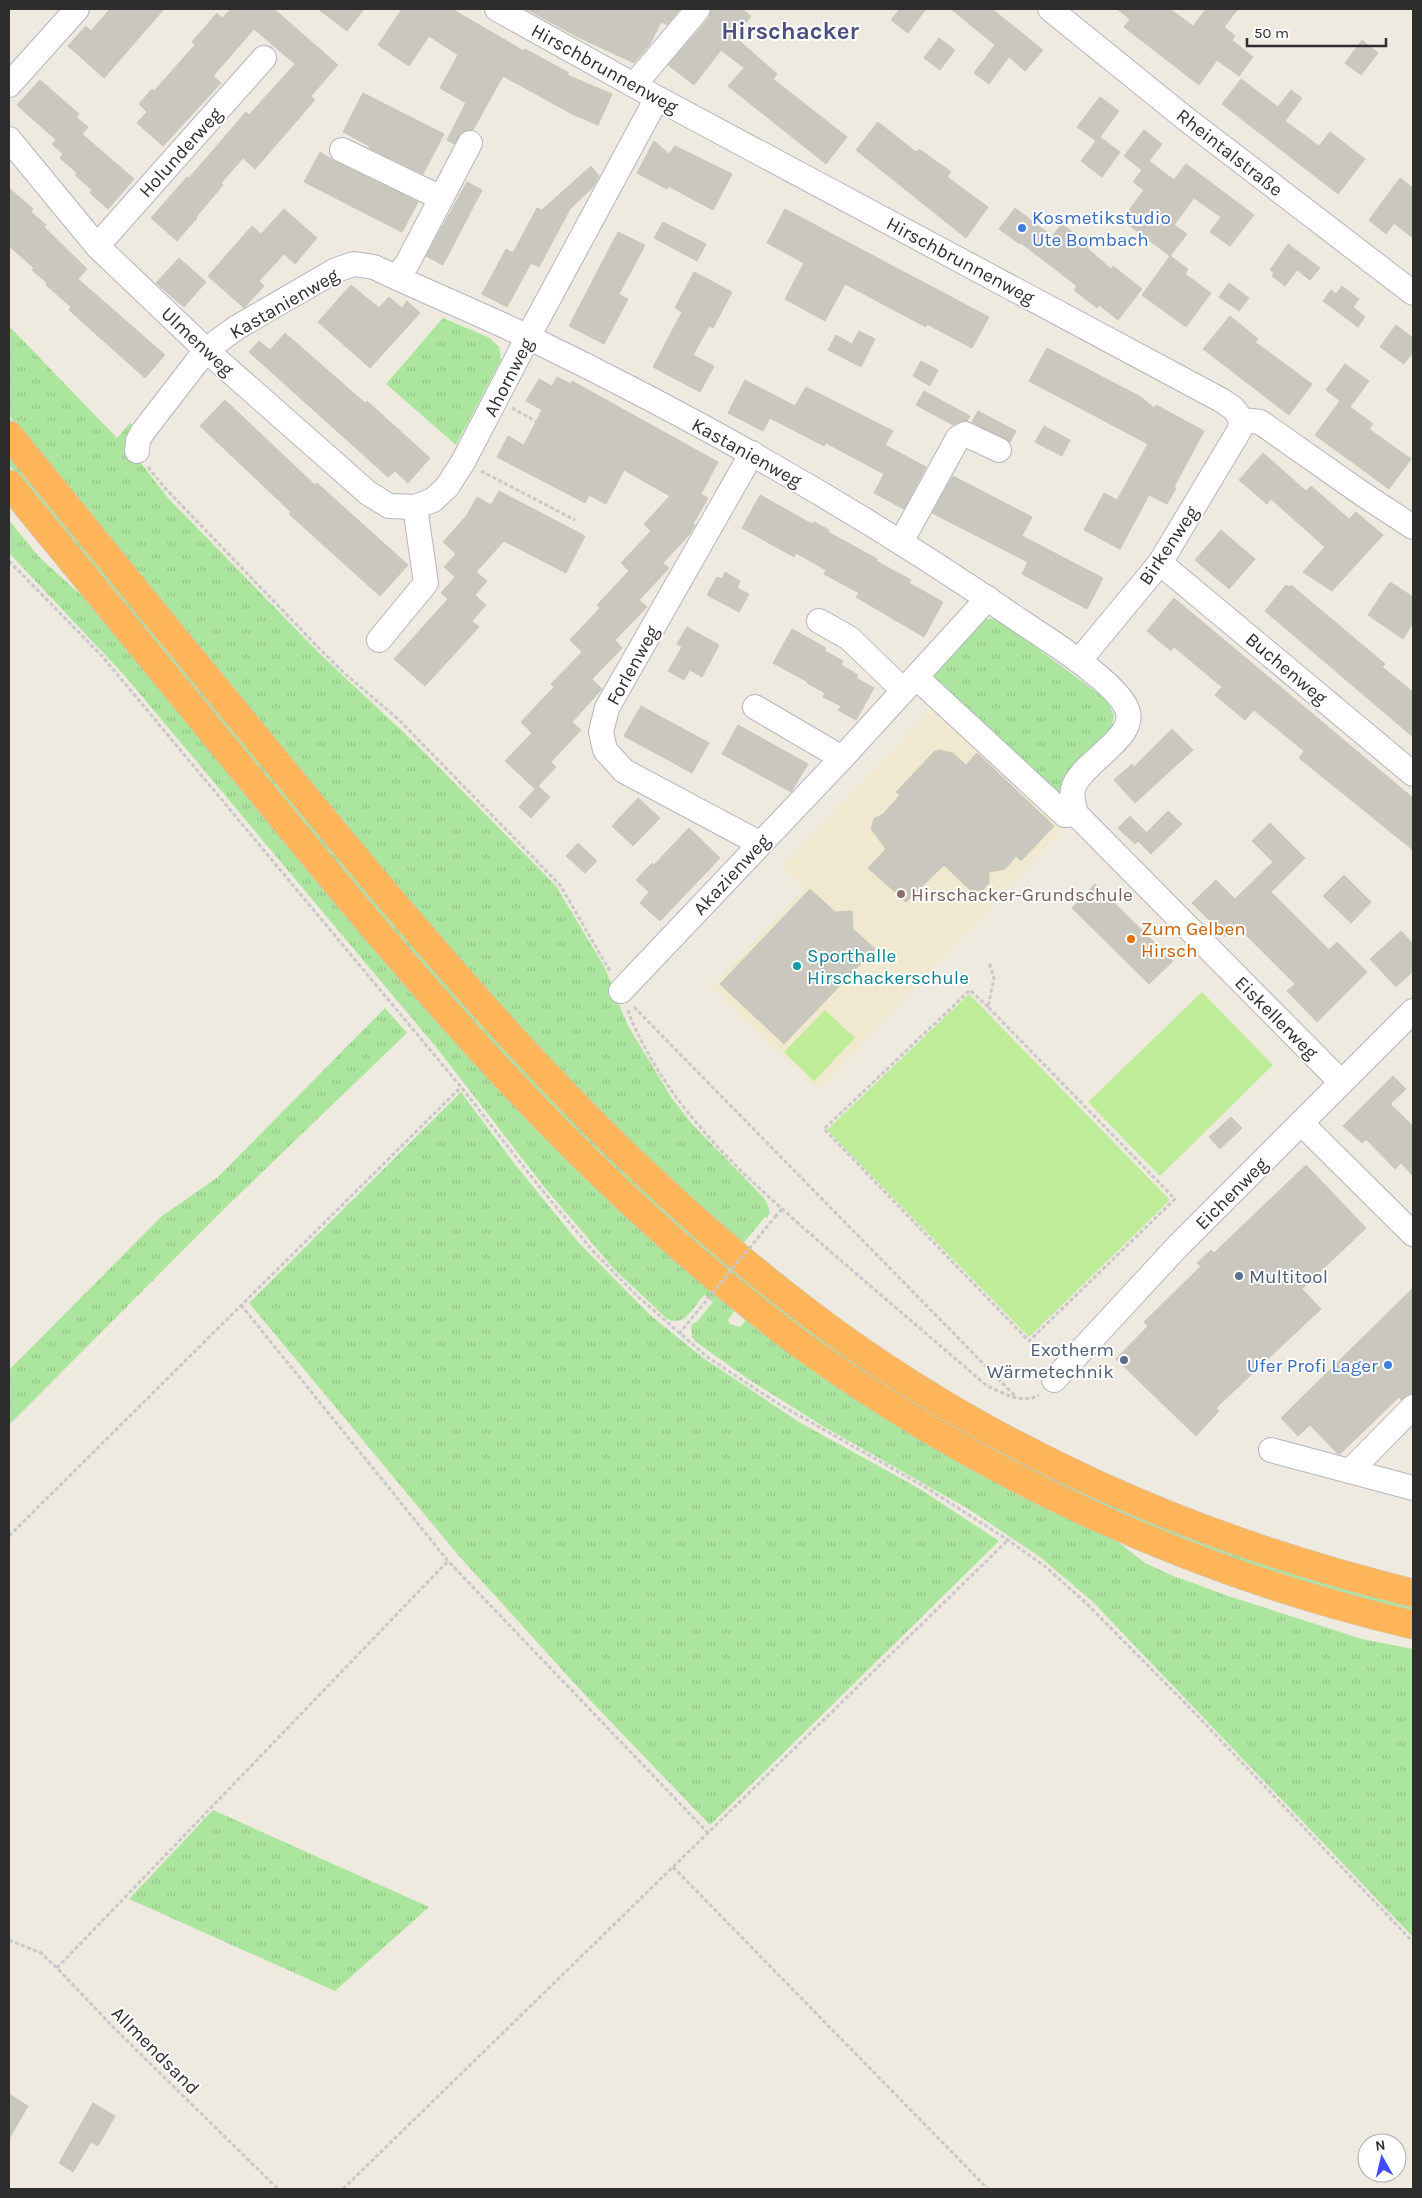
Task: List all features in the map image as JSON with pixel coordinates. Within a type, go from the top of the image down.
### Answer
[{"type":"highway","points":[[9,435],[229,705],[446,966],[597,1129],[722,1243],[818,1320],[908,1381],[982,1425],[1043,1458],[1114,1492],[1197,1527],[1318,1568],[1413,1593]]},
{"type":"highway","points":[[9,484],[361,914],[492,1063],[587,1162],[657,1228],[742,1298],[804,1347],[904,1415],[963,1450],[1081,1511],[1153,1542],[1265,1584],[1413,1625]]},
{"type":"street","points":[[9,85],[77,9]]},
{"type":"street","name":"Hirschbrunnenweg","points":[[497,9],[634,86],[1221,400],[1233,408],[1242,420]]},
{"type":"street","points":[[634,86],[698,9]]},
{"type":"street","name":"Rheintalstraße","points":[[1050,9],[1186,119],[1413,293]]},
{"type":"street","name":"Holunderweg","points":[[97,246],[264,58]]},
{"type":"street","name":"Ahornweg","points":[[415,507],[433,500],[448,488],[657,98]]},
{"type":"street","name":"Ulmenweg","points":[[9,139],[97,246],[206,350],[368,493],[389,506],[415,507]]},
{"type":"street","points":[[396,277],[408,264],[470,143]]},
{"type":"street","points":[[342,150],[441,198]]},
{"type":"street","name":"Kastanienweg","points":[[137,451],[138,441],[142,433],[206,350],[236,328],[336,270],[354,264],[374,267],[528,337],[619,382],[752,453],[845,506],[988,598],[1079,661]]},
{"type":"street","points":[[1242,420],[1260,422],[1413,527]]},
{"type":"street","name":"Birkenweg","points":[[1079,661],[1160,563],[1239,431],[1242,420]]},
{"type":"street","points":[[901,542],[958,438],[965,434],[999,450]]},
{"type":"street","name":"Forlenweg","points":[[752,453],[607,708],[601,732],[605,750],[624,771],[759,843]]},
{"type":"street","points":[[379,640],[426,583],[415,507]]},
{"type":"street","name":"Buchenweg","points":[[1160,563],[1413,774]]},
{"type":"street","name":"Akazienweg","points":[[625,997],[759,843],[842,758],[988,598]]},
{"type":"street","points":[[819,621],[849,638],[909,684],[1065,815],[1076,814],[1073,790],[1078,778],[1120,738],[1126,726],[1129,713],[1122,699],[1079,661]]},
{"type":"street","points":[[755,708],[842,758]]},
{"type":"street","name":"Eiskellerweg","points":[[1076,814],[1341,1082]]},
{"type":"street","name":"Eichenweg","points":[[1054,1380],[1177,1247],[1413,1010]]},
{"type":"street","points":[[1301,1122],[1413,1234]]},
{"type":"street","points":[[1350,1471],[1413,1408]]},
{"type":"street","points":[[1271,1450],[1350,1471],[1408,1481]]},
{"type":"path","points":[[496,400],[608,461]]},
{"type":"path","points":[[137,451],[164,487],[316,645],[343,672],[398,719],[560,885],[625,997],[1018,1399]]},
{"type":"path","points":[[463,462],[575,520]]},
{"type":"path","points":[[988,1007],[994,978],[989,962]]},
{"type":"path","points":[[970,990],[988,1007],[1175,1199],[1029,1341],[824,1129],[970,990]]},
{"type":"path","points":[[632,1024],[660,1075],[694,1119],[732,1162],[782,1209],[986,1386],[1018,1399],[1030,1400],[1042,1393],[1054,1380]]},
{"type":"path","points":[[9,1536],[461,1087]]},
{"type":"path","points":[[679,1334],[782,1209]]},
{"type":"path","points":[[241,1305],[448,1561],[708,1833]]},
{"type":"path","points":[[343,2189],[1008,1540]]},
{"type":"path","points":[[57,1968],[448,1561]]},
{"type":"path","points":[[673,1867],[988,2189]]},
{"type":"path","name":"Allmendsand","points":[[9,1940],[41,1953],[114,2028],[278,2189]]},
{"type":"shaded area","name":"Hirschacker-Grundschule","points":[[935,705],[1066,827],[819,1090],[711,987],[804,888],[781,867]]},
{"type":"green space","points":[[443,318],[490,338],[499,347],[501,360],[456,445],[386,384]]},
{"type":"green space","points":[[9,326],[117,438],[130,423],[138,433],[137,458],[168,498],[321,655],[416,744],[556,886],[605,968],[627,1024],[671,1097],[692,1124],[765,1199],[769,1208],[767,1218],[765,1217],[742,1245],[629,1143],[467,972],[31,444],[9,415]]},
{"type":"green space","points":[[9,455],[357,881],[445,983],[612,1161],[709,1249],[891,1385],[1413,1606],[1413,1611],[1335,1591],[1259,1568],[1180,1539],[1053,1483],[976,1443],[890,1393],[760,1299],[620,1177],[490,1043],[270,786],[9,465]]},
{"type":"green space","points":[[9,520],[39,557],[92,605],[736,1309],[728,1320],[730,1324],[740,1327],[747,1319],[1080,1521],[1117,1541],[1145,1563],[1171,1575],[1228,1596],[1362,1639],[1413,1649],[1413,1937],[1092,1601],[1040,1557],[970,1510],[821,1425],[748,1379],[696,1342],[692,1337],[691,1326],[694,1322],[696,1323],[713,1302],[704,1295],[684,1318],[674,1321],[667,1319],[615,1270],[545,1188],[436,1047],[125,676],[9,553]]},
{"type":"green space","points":[[997,618],[1107,700],[1114,715],[1112,728],[1064,778],[1061,807],[927,681],[986,619]]},
{"type":"green space","points":[[1202,992],[1273,1065],[1160,1176],[1088,1102]]},
{"type":"green space","points":[[969,994],[1170,1200],[1029,1337],[827,1130]]},
{"type":"green space","points":[[385,1008],[407,1033],[226,1207],[9,1425],[9,1370],[162,1216],[218,1177]]},
{"type":"green space","points":[[825,1010],[855,1038],[814,1081],[784,1052]]},
{"type":"green space","points":[[461,1092],[514,1163],[578,1242],[650,1315],[702,1357],[799,1422],[920,1489],[999,1541],[710,1825],[586,1696],[459,1556],[249,1303]]},
{"type":"green space","points":[[213,1810],[429,1907],[335,1991],[129,1899]]},
{"type":"building","points":[[110,9],[164,9],[104,78],[68,46],[86,26],[91,31]]},
{"type":"building","points":[[231,9],[274,9],[338,65],[311,96],[315,100],[255,169],[243,158],[221,183],[223,185],[177,241],[151,218],[187,177],[189,178],[246,112],[249,115],[295,64],[254,29],[213,76],[221,83],[163,146],[137,123],[147,112],[139,104],[152,89],[154,91],[195,45],[192,42],[217,13],[222,18]]},
{"type":"building","points":[[318,9],[364,9],[347,31]]},
{"type":"building","points":[[402,9],[452,9],[524,51],[525,49],[569,73],[567,75],[612,94],[598,125],[572,114],[503,76],[473,130],[462,132],[454,144],[447,140],[466,103],[440,88],[458,55],[429,36],[409,66],[378,45]]},
{"type":"building","points":[[526,9],[680,9],[667,25],[661,22],[650,44],[634,63],[578,37]]},
{"type":"building","points":[[711,9],[742,9],[751,16],[735,37],[777,74],[773,79],[847,137],[826,164],[728,86],[744,68],[721,50],[694,85],[668,65],[709,18]]},
{"type":"building","points":[[900,9],[926,9],[908,33],[891,20]]},
{"type":"building","points":[[951,9],[992,9],[1043,50],[1025,71],[1009,57],[989,84],[974,73],[995,45]]},
{"type":"building","points":[[1117,9],[1170,9],[1193,26],[1206,9],[1238,9],[1224,27],[1235,36],[1232,40],[1253,57],[1239,76],[1217,60],[1199,85],[1124,27],[1130,19]]},
{"type":"building","points":[[939,38],[955,50],[940,70],[924,58]]},
{"type":"building","points":[[1362,40],[1378,53],[1361,75],[1345,63]]},
{"type":"building","points":[[1241,79],[1278,107],[1291,90],[1302,98],[1285,121],[1319,146],[1330,132],[1365,159],[1338,194],[1222,104]]},
{"type":"building","points":[[40,80],[79,114],[76,117],[88,127],[82,134],[134,179],[108,209],[90,193],[92,190],[60,158],[63,154],[52,144],[56,140],[17,105]]},
{"type":"building","points":[[363,93],[444,134],[423,174],[369,148],[369,146],[343,132]]},
{"type":"building","points":[[1100,97],[1119,111],[1100,137],[1120,152],[1102,177],[1081,161],[1096,141],[1077,127]]},
{"type":"building","points":[[878,122],[916,152],[919,149],[951,172],[947,177],[988,207],[966,238],[856,150]]},
{"type":"building","points":[[1144,130],[1162,144],[1149,161],[1174,180],[1186,164],[1254,215],[1230,246],[1210,232],[1221,217],[1194,198],[1174,225],[1187,234],[1170,256],[1122,220],[1144,190],[1133,182],[1142,170],[1124,156]]},
{"type":"building","points":[[654,141],[669,154],[675,146],[732,174],[713,210],[668,186],[667,189],[637,173]]},
{"type":"building","points":[[320,152],[336,162],[418,202],[402,232],[304,182]]},
{"type":"building","points":[[591,166],[599,176],[593,187],[570,209],[539,267],[531,263],[507,307],[482,294],[506,249],[513,253],[537,208],[542,210]]},
{"type":"building","points":[[1400,178],[1413,188],[1413,238],[1394,223],[1386,234],[1369,220]]},
{"type":"building","points":[[467,182],[482,190],[443,265],[426,256]]},
{"type":"building","points":[[9,188],[33,209],[31,212],[46,225],[44,227],[87,269],[78,279],[165,355],[145,378],[69,310],[71,307],[46,285],[47,283],[32,270],[34,268],[9,246]]},
{"type":"building","points":[[1015,208],[1052,236],[1062,224],[1090,246],[1088,249],[1111,269],[1113,266],[1142,289],[1118,320],[1099,305],[1097,308],[1074,290],[1077,286],[1021,243],[999,229]]},
{"type":"building","points":[[284,209],[317,238],[295,264],[284,254],[259,281],[264,286],[244,308],[208,276],[252,226],[261,234]]},
{"type":"building","points":[[785,209],[989,317],[972,348],[927,324],[926,327],[845,284],[825,321],[785,299],[804,263],[767,243]]},
{"type":"building","points":[[663,222],[706,244],[697,261],[654,238]]},
{"type":"building","points":[[618,232],[645,245],[619,294],[628,299],[604,344],[569,326]]},
{"type":"building","points":[[1288,244],[1320,268],[1310,280],[1297,270],[1285,286],[1272,276],[1274,273],[1270,270]]},
{"type":"building","points":[[1170,256],[1188,269],[1185,274],[1211,293],[1186,327],[1142,295]]},
{"type":"building","points":[[179,258],[206,282],[184,307],[156,283]]},
{"type":"building","points":[[694,272],[732,292],[713,328],[709,326],[693,355],[714,366],[700,392],[653,367],[682,312],[675,308]]},
{"type":"building","points":[[1229,283],[1249,298],[1239,311],[1219,297]]},
{"type":"building","points":[[351,285],[379,308],[389,297],[402,308],[407,301],[420,313],[370,368],[318,322]]},
{"type":"building","points":[[1342,286],[1359,299],[1353,307],[1365,317],[1358,327],[1323,301],[1331,290],[1336,294]]},
{"type":"building","points":[[1230,316],[1258,339],[1255,342],[1312,384],[1289,415],[1203,349]]},
{"type":"building","points":[[1396,325],[1413,338],[1413,352],[1404,364],[1380,347]]},
{"type":"building","points":[[859,331],[875,339],[861,367],[828,350],[836,335],[852,344]]},
{"type":"building","points":[[285,333],[365,403],[367,401],[430,458],[408,483],[395,471],[388,477],[249,352],[259,341],[270,350]]},
{"type":"building","points":[[1047,348],[1141,397],[1154,408],[1156,405],[1204,431],[1167,504],[1149,495],[1120,549],[1084,530],[1104,493],[1117,500],[1148,444],[1029,381]]},
{"type":"building","points":[[921,361],[938,370],[930,386],[913,376]]},
{"type":"building","points":[[1345,364],[1369,381],[1350,407],[1373,424],[1369,429],[1411,459],[1389,489],[1315,435],[1340,401],[1326,390]]},
{"type":"building","points":[[557,377],[571,384],[572,381],[718,462],[701,494],[708,498],[693,524],[695,525],[689,535],[663,563],[669,568],[639,600],[647,607],[615,640],[622,648],[592,679],[602,689],[572,722],[581,730],[551,762],[556,767],[538,786],[550,797],[531,818],[519,807],[535,789],[505,761],[532,733],[521,722],[554,687],[551,684],[582,652],[570,640],[600,608],[597,605],[629,571],[621,563],[651,531],[644,524],[670,496],[624,470],[606,504],[589,495],[585,503],[497,457],[508,436],[524,445],[542,410],[526,401],[539,379],[552,386]]},
{"type":"building","points":[[745,380],[795,406],[806,387],[893,431],[885,445],[926,467],[904,509],[874,493],[884,474],[826,443],[824,446],[770,418],[763,431],[728,413]]},
{"type":"building","points":[[924,391],[970,416],[967,421],[953,425],[916,405]]},
{"type":"building","points":[[225,400],[315,485],[317,483],[408,565],[380,596],[289,514],[291,512],[200,426]]},
{"type":"building","points":[[978,411],[1016,431],[1010,442],[972,422]]},
{"type":"building","points":[[1044,426],[1070,440],[1062,456],[1035,442]]},
{"type":"building","points":[[1263,453],[1306,491],[1311,486],[1349,519],[1356,512],[1383,535],[1332,591],[1303,572],[1325,547],[1271,499],[1267,504],[1239,480]]},
{"type":"building","points":[[953,476],[1032,517],[1022,536],[1103,578],[1087,609],[1022,574],[1028,562],[932,513]]},
{"type":"building","points":[[499,491],[585,536],[566,573],[504,541],[476,572],[487,581],[475,595],[486,605],[472,621],[479,627],[425,686],[394,659],[448,599],[441,593],[455,577],[444,567],[456,554],[443,542],[467,515],[477,497],[491,505]]},
{"type":"building","points":[[760,495],[812,524],[814,522],[829,530],[828,532],[877,559],[876,561],[911,580],[909,583],[943,602],[924,637],[856,597],[859,593],[824,574],[826,570],[796,553],[794,557],[742,528]]},
{"type":"building","points":[[1221,530],[1255,559],[1229,589],[1195,560]]},
{"type":"building","points":[[725,572],[740,581],[737,588],[749,594],[739,612],[707,595],[717,577],[722,579]]},
{"type":"building","points":[[1390,582],[1413,597],[1413,623],[1403,639],[1368,615]]},
{"type":"building","points":[[1286,585],[1289,587],[1291,585],[1385,664],[1382,667],[1413,692],[1413,737],[1265,611]]},
{"type":"building","points":[[1174,598],[1413,798],[1413,850],[1299,758],[1304,751],[1254,710],[1245,720],[1215,695],[1222,687],[1174,647],[1171,651],[1147,631]]},
{"type":"building","points":[[687,627],[719,645],[702,677],[690,670],[684,680],[668,671],[682,647],[677,644]]},
{"type":"building","points":[[792,629],[826,648],[825,651],[843,661],[841,665],[858,675],[856,678],[874,688],[856,720],[838,710],[841,706],[823,697],[825,693],[773,663]]},
{"type":"building","points":[[641,706],[709,743],[692,773],[624,736]]},
{"type":"building","points":[[738,725],[808,764],[791,792],[722,754]]},
{"type":"building","points":[[1172,729],[1193,750],[1135,803],[1114,780],[1132,764],[1134,767]]},
{"type":"building","points":[[939,750],[953,753],[966,765],[977,753],[1054,826],[1021,861],[1016,856],[1005,869],[989,872],[989,883],[982,891],[970,890],[944,865],[906,902],[868,868],[886,849],[871,829],[874,819],[883,814],[900,795],[896,792],[934,752]]},
{"type":"building","points":[[638,798],[660,818],[633,846],[612,826]]},
{"type":"building","points":[[1168,811],[1182,824],[1151,854],[1138,841],[1135,844],[1118,828],[1130,816],[1146,832],[1141,838]]},
{"type":"building","points":[[1270,823],[1305,858],[1271,892],[1329,950],[1337,942],[1367,972],[1317,1022],[1287,991],[1295,984],[1237,926],[1226,937],[1192,903],[1216,880],[1235,899],[1273,862],[1252,841]]},
{"type":"building","points":[[689,828],[720,858],[660,921],[640,903],[649,892],[636,880],[652,863],[654,865]]},
{"type":"building","points":[[578,843],[597,861],[585,873],[566,856]]},
{"type":"building","points":[[1344,875],[1371,902],[1351,923],[1323,896]]},
{"type":"building","points":[[1095,884],[1173,961],[1149,984],[1072,908]]},
{"type":"building","name":"Sporthalle Hirschackerschule","points":[[810,889],[835,912],[852,911],[853,929],[875,949],[784,1044],[720,984]]},
{"type":"building","points":[[1401,931],[1413,944],[1413,971],[1396,987],[1370,959]]},
{"type":"building","points":[[1393,1076],[1406,1089],[1390,1104],[1413,1126],[1413,1176],[1401,1163],[1395,1169],[1366,1139],[1362,1143],[1343,1126]]},
{"type":"building","points":[[1231,1117],[1242,1128],[1220,1149],[1209,1137]]},
{"type":"building","points":[[1306,1165],[1366,1228],[1302,1289],[1321,1309],[1216,1408],[1219,1411],[1196,1436],[1116,1359],[1148,1326],[1144,1322],[1201,1266],[1197,1263],[1211,1250],[1214,1253]]},
{"type":"building","points":[[1413,1288],[1413,1394],[1409,1394],[1401,1400],[1399,1397],[1340,1454],[1310,1425],[1298,1436],[1281,1418]]},
{"type":"building","points":[[9,2094],[28,2106],[9,2139]]},
{"type":"building","points":[[93,2103],[115,2116],[98,2146],[91,2142],[73,2172],[59,2163]]},
{"type":"place","name":"Kosmetikstudio Ute Bombach","points":[[1022,228]]},
{"type":"place","name":"Hirschacker-Grundschule","points":[[901,894]]},
{"type":"place","name":"Zum Gelben Hirsch","points":[[1131,939]]},
{"type":"place","name":"Sporthalle Hirschackerschule","points":[[797,966]]},
{"type":"place","name":"Multitool","points":[[1239,1276]]},
{"type":"place","name":"Exotherm Wärmetechnik","points":[[1124,1360]]},
{"type":"place","name":"Ufer Profi Lager","points":[[1388,1365]]},
{"type":"district","name":"Hirschacker","points":[[790,31]]}]
